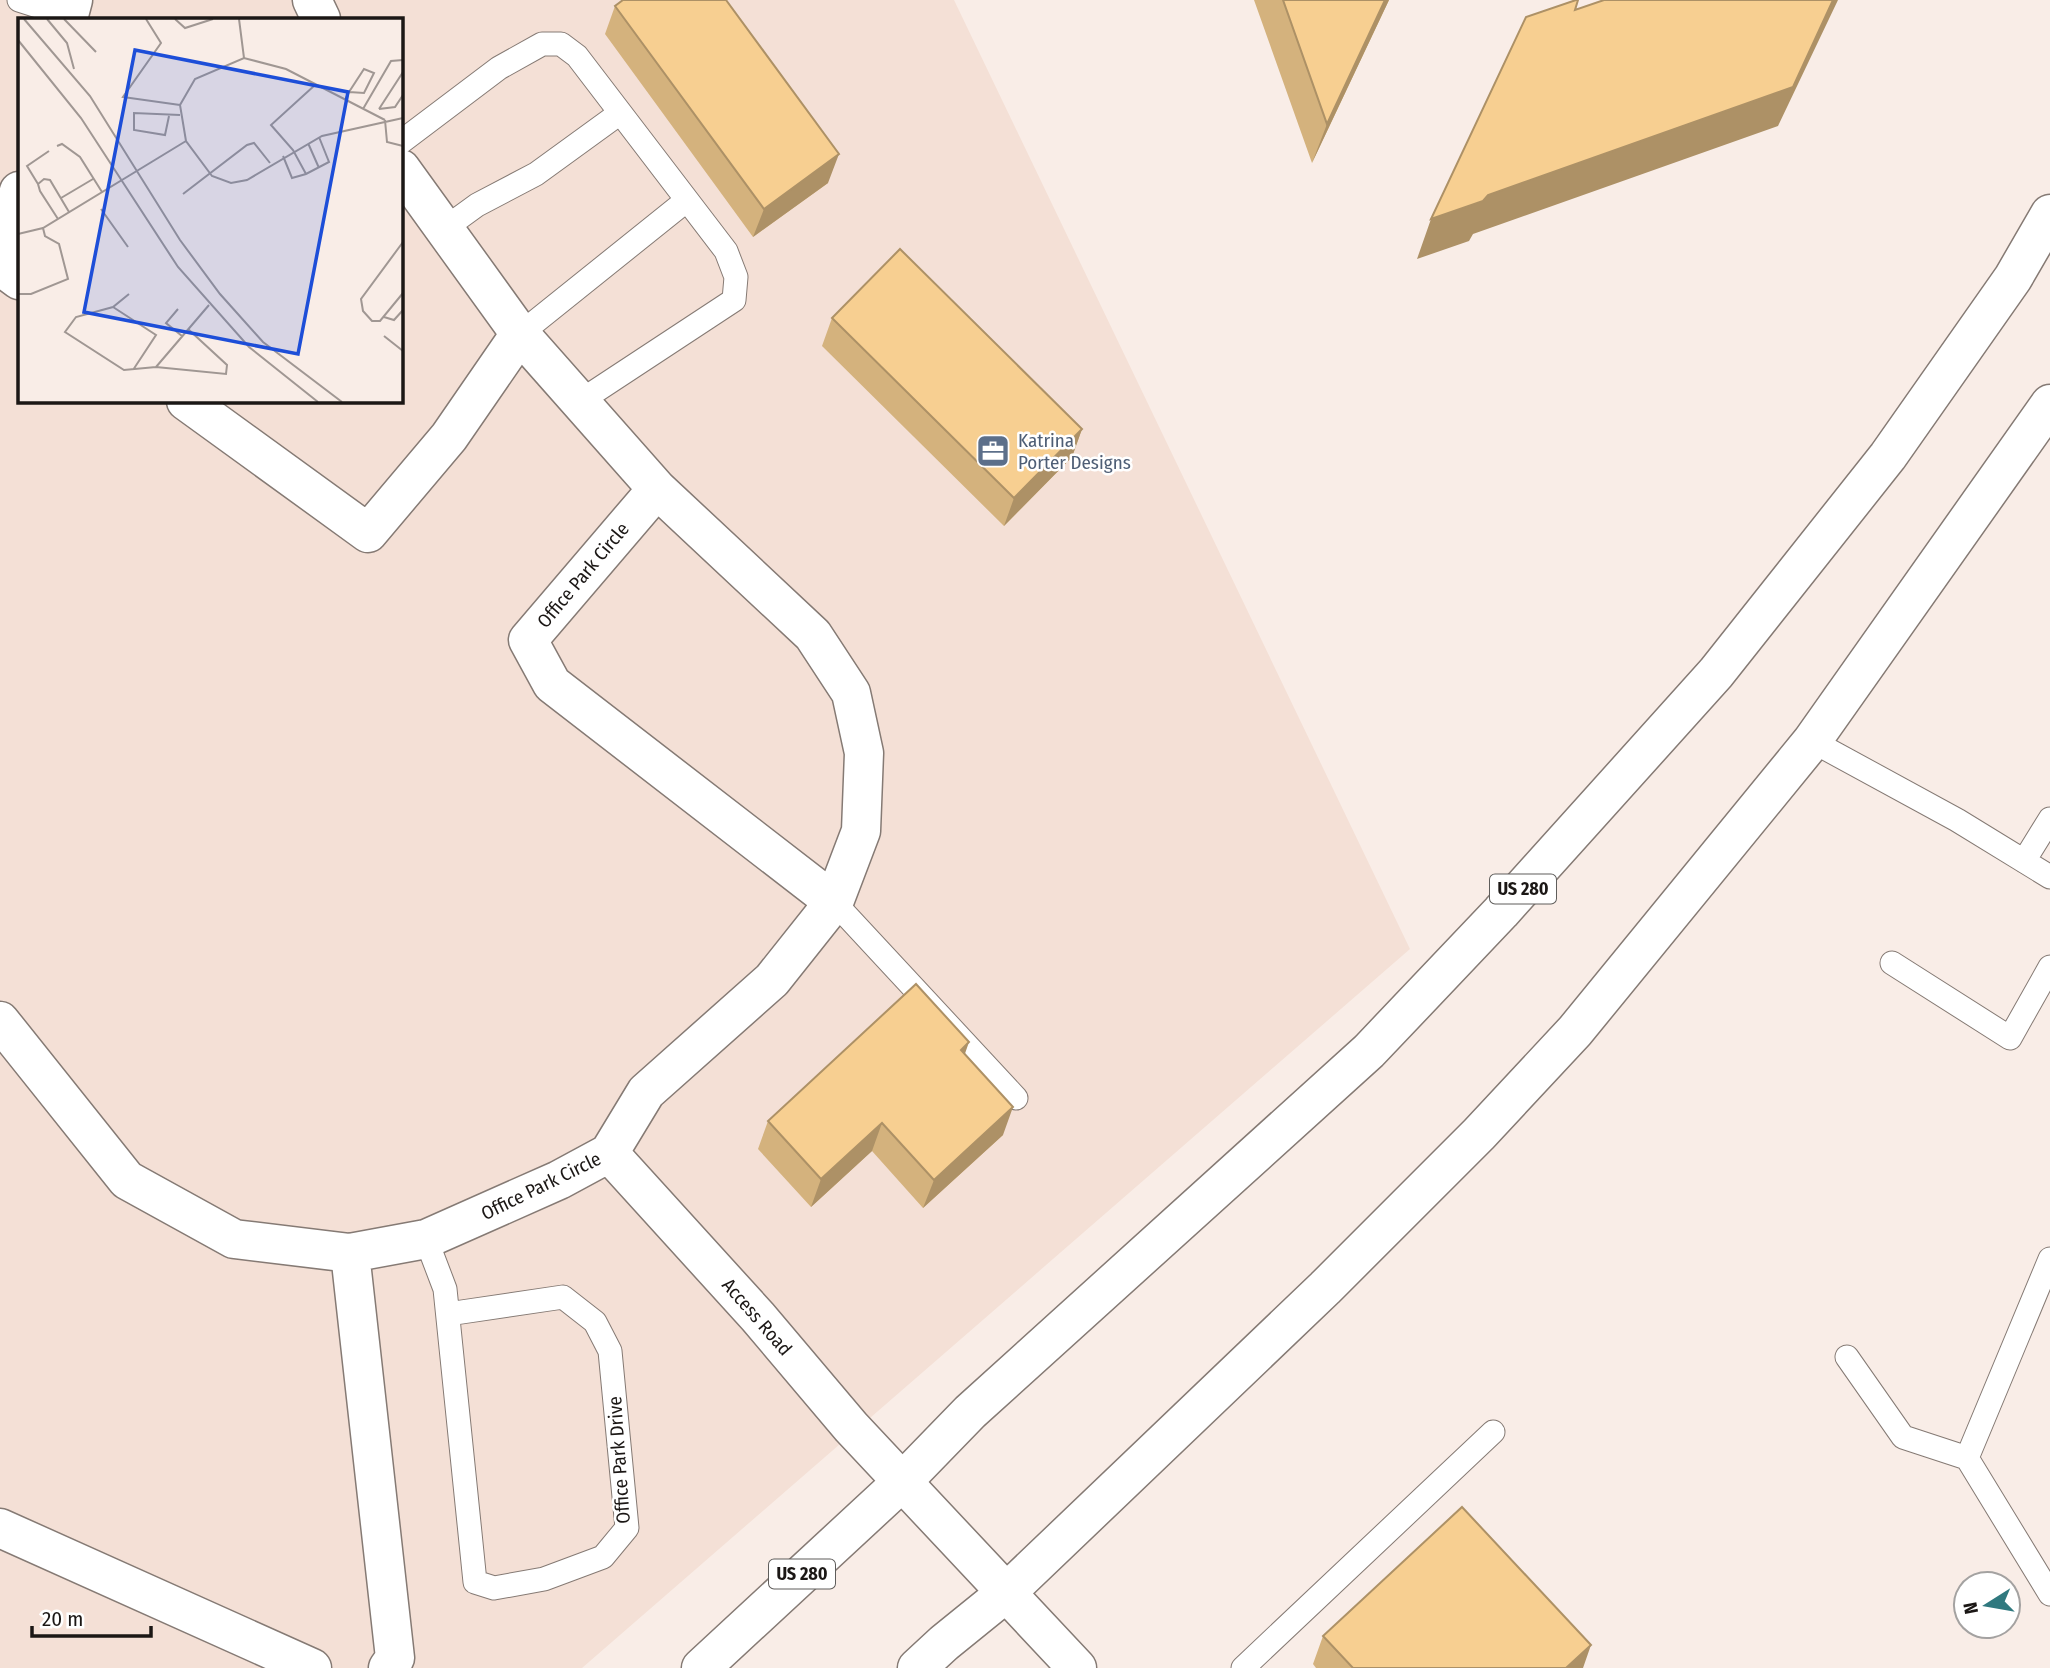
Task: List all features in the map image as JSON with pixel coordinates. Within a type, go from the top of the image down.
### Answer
[{"type":"main road","points":[[312,0],[321,18]]},
{"type":"main road","name":"Office Park Circle","points":[[0,1021],[127,1180],[234,1239],[350,1253],[426,1239],[559,1180],[609,1153],[646,1091],[772,980],[834,902],[861,831],[864,753],[851,693],[813,635],[657,489],[520,334],[402,170]]},
{"type":"main road","points":[[0,253],[18,194]]},
{"type":"main road","name":"US 280","points":[[701,1668],[903,1481],[970,1412],[1369,1051],[1529,882],[1716,673],[1888,456],[2013,278],[2050,214]]},
{"type":"main road","points":[[0,266],[18,279]]},
{"type":"main road","points":[[187,402],[368,533],[449,437],[520,334]]},
{"type":"main road","points":[[917,1668],[1007,1592],[1325,1288],[1479,1133],[1575,1031],[1812,741],[2050,404]]},
{"type":"main road","name":"Office Park Circle","points":[[657,489],[528,640],[552,684],[834,902]]},
{"type":"main road","name":"Access Road","points":[[609,1153],[758,1317],[851,1427],[903,1481]]},
{"type":"main road","points":[[350,1253],[395,1658],[388,1668]]},
{"type":"main road","points":[[903,1481],[1077,1668]]},
{"type":"main road","points":[[0,1528],[312,1668]]},
{"type":"lane","points":[[19,0],[70,12]]},
{"type":"lane","points":[[402,141],[499,68],[542,44],[561,44],[577,56],[726,251],[736,277],[734,300],[579,402]]},
{"type":"lane","points":[[444,229],[477,205],[536,174],[620,113]]},
{"type":"lane","points":[[520,334],[688,200]]},
{"type":"lane","points":[[1812,741],[1957,820],[2050,877]]},
{"type":"lane","points":[[2024,861],[2050,819]]},
{"type":"lane","points":[[834,902],[1016,1098]]},
{"type":"lane","points":[[1892,963],[2010,1038],[2050,967]]},
{"type":"lane","name":"Office Park Drive","points":[[426,1239],[445,1289],[475,1582],[494,1588],[544,1579],[603,1557],[627,1528],[610,1351],[595,1321],[563,1297],[448,1314]]},
{"type":"lane","points":[[1967,1458],[2050,1259]]},
{"type":"lane","points":[[1847,1357],[1903,1437],[1967,1458],[2050,1594]]},
{"type":"lane","points":[[1243,1668],[1493,1432]]},
{"type":"shaded area","points":[[0,0],[954,0],[1410,949],[582,1668],[0,1668]]},
{"type":"building","points":[[623,0],[726,0],[839,154],[764,209],[615,6]]},
{"type":"building","points":[[1283,0],[1385,0],[1327,124]]},
{"type":"building","points":[[1576,0],[1575,10],[1604,0],[1833,0],[1793,87],[1488,195],[1483,201],[1431,219],[1526,17]]},
{"type":"building","points":[[900,249],[1082,429],[1014,498],[832,318]]},
{"type":"building","points":[[916,984],[969,1042],[961,1050],[1013,1107],[934,1180],[882,1123],[821,1179],[768,1121]]},
{"type":"building","points":[[1462,1507],[1591,1645],[1566,1668],[1353,1668],[1323,1636]]},
{"type":"place","name":"Katrina Porter Designs","points":[[993,451]]}]
